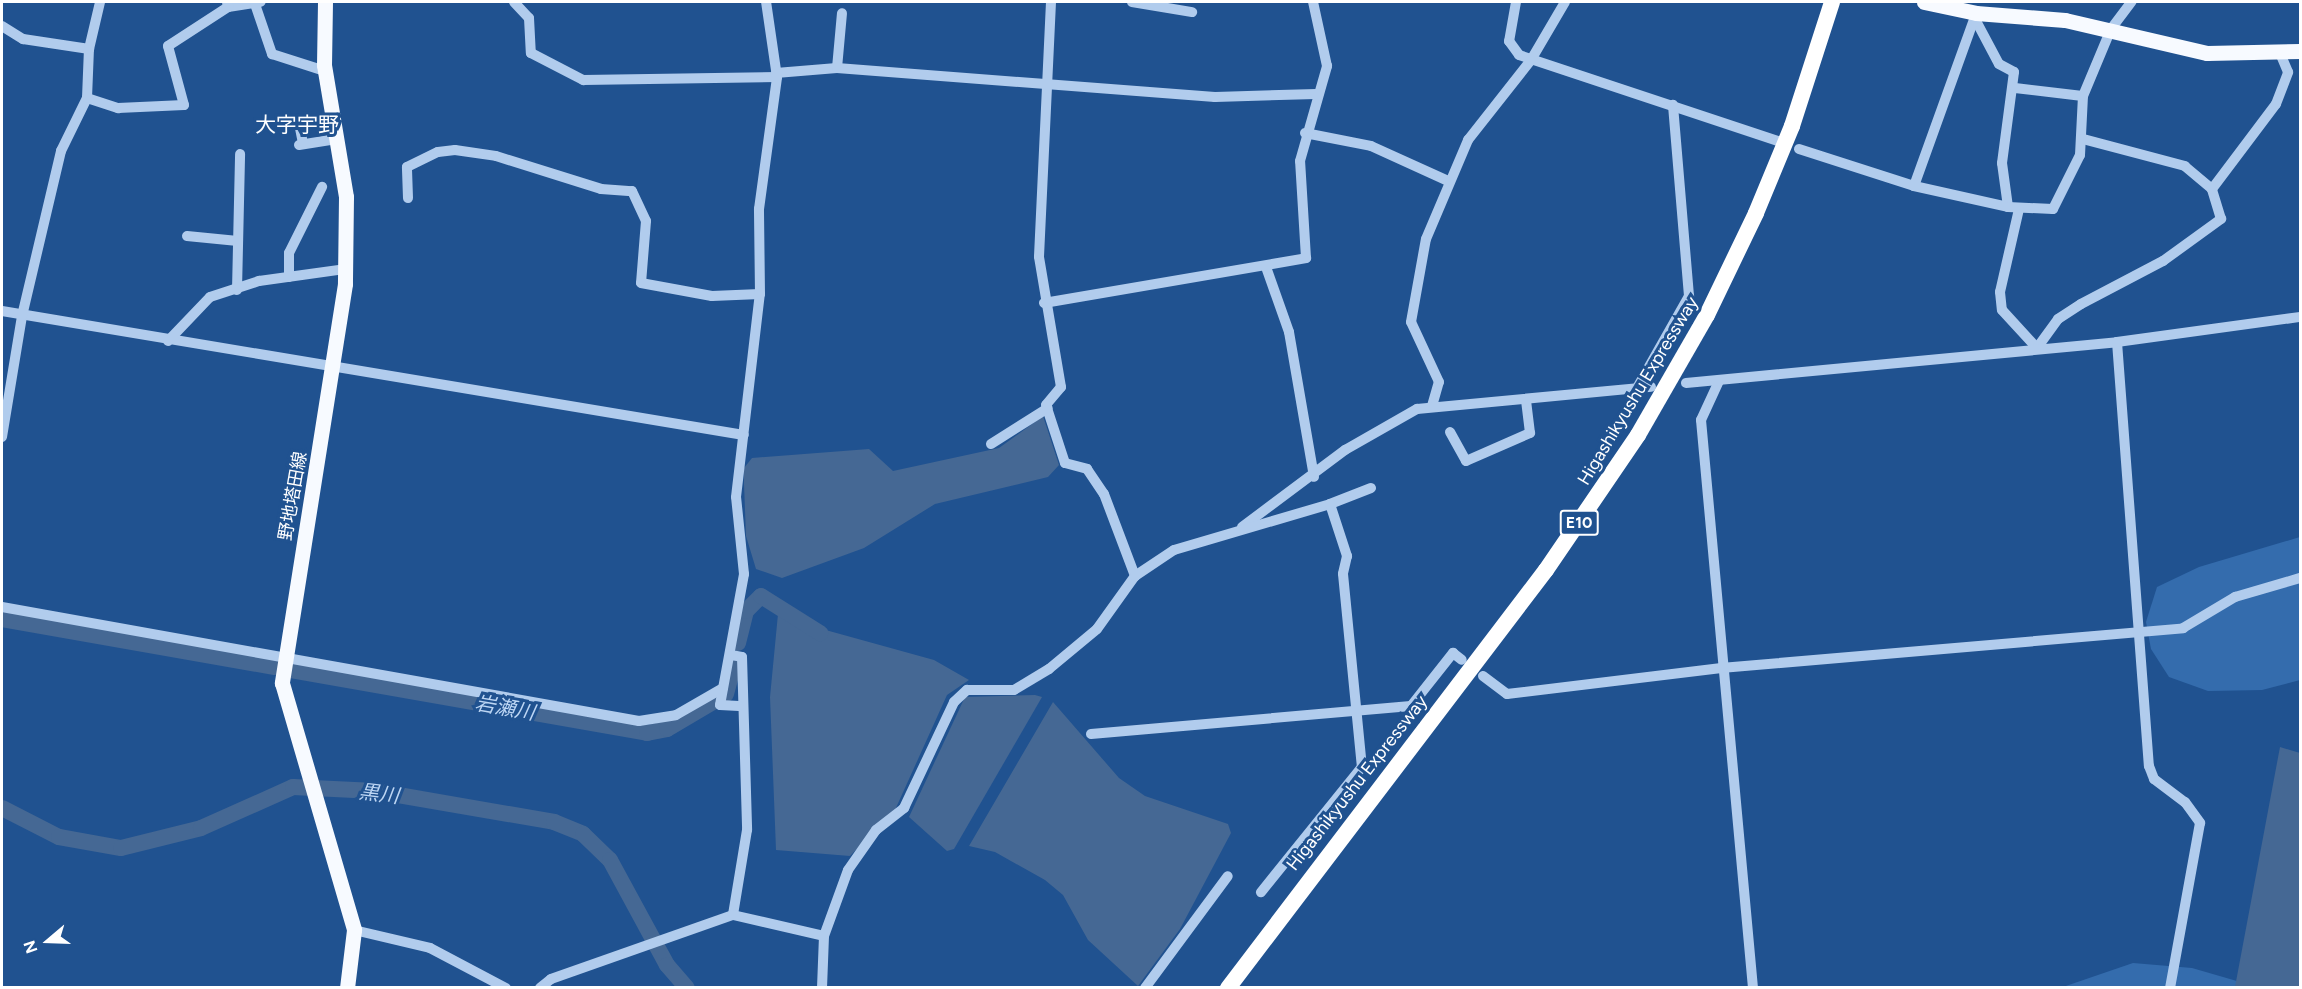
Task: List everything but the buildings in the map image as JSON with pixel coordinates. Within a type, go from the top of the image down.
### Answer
[{"type":"highway","name":"Higashikyushu Expressway","points":[[1228,987],[1539,579],[1638,435],[1707,315],[1756,213],[1792,126],[1832,2]]},
{"type":"main road","name":"野地塔田線","points":[[325,2],[325,71],[346,196],[346,269],[335,370],[284,657],[285,706],[354,930],[347,987]]},
{"type":"main road","points":[[1924,2],[1975,15],[2111,29],[2207,53],[2301,51]]},
{"type":"street","points":[[2,437],[22,316],[61,151],[87,98],[89,49],[100,2]]},
{"type":"street","points":[[514,2],[529,18],[531,53],[584,80],[776,75],[837,68],[1046,82],[1215,97],[1316,94]]},
{"type":"street","points":[[739,706],[720,705],[731,655],[744,574],[736,497],[760,294],[759,209],[776,75],[766,2]]},
{"type":"street","points":[[991,444],[1048,408],[1061,387],[1044,303],[1039,257],[1051,2]]},
{"type":"street","points":[[1132,2],[1192,12]]},
{"type":"street","points":[[1044,303],[1266,267],[1306,258],[1300,198],[1305,133],[1326,66],[1313,2]]},
{"type":"street","points":[[1516,2],[1509,41],[1531,60],[1777,141]]},
{"type":"street","points":[[1432,406],[1439,382],[1414,336],[1411,303],[1448,181],[1479,122],[1531,60],[1565,2]]},
{"type":"street","points":[[1799,149],[1914,186],[2013,208],[2058,206],[2083,139],[2083,96],[2111,29],[2131,2]]},
{"type":"street","points":[[87,98],[118,108],[184,105],[168,46],[227,4],[258,3],[272,54],[325,71]]},
{"type":"street","points":[[837,68],[842,13]]},
{"type":"street","points":[[1975,15],[1999,64],[2014,72],[2014,88],[2002,163],[2013,208],[2000,292],[2002,310],[2037,348]]},
{"type":"street","points":[[1914,186],[1975,15]]},
{"type":"street","points":[[3,31],[23,39],[89,49]]},
{"type":"street","points":[[2212,189],[2276,104],[2288,72],[2280,52]]},
{"type":"street","points":[[2014,88],[2083,96]]},
{"type":"street","points":[[1637,388],[1689,297],[1673,105]]},
{"type":"street","points":[[299,123],[301,145],[337,139]]},
{"type":"street","points":[[1305,133],[1371,146],[1448,181]]},
{"type":"street","points":[[2037,348],[2058,320],[2081,304],[2220,224],[2212,189],[2185,166],[2083,139]]},
{"type":"street","points":[[408,198],[407,166],[455,150],[496,156],[601,189],[632,191],[646,221],[641,283],[712,296],[760,294]]},
{"type":"street","points":[[237,290],[240,154]]},
{"type":"street","points":[[289,277],[289,253],[322,187]]},
{"type":"street","points":[[187,236],[238,241]]},
{"type":"street","points":[[1266,267],[1289,333],[1314,477]]},
{"type":"street","points":[[168,341],[210,297],[289,277],[346,269]]},
{"type":"street","points":[[2,311],[335,370],[744,435]]},
{"type":"street","points":[[1686,383],[2117,342],[2301,317]]},
{"type":"street","points":[[2117,342],[2138,632],[2151,773],[2190,807],[2200,823],[2170,987]]},
{"type":"street","points":[[1719,381],[1701,420],[1720,668],[1753,987]]},
{"type":"street","points":[[1241,528],[1314,477],[1345,450],[1432,406],[1652,387]]},
{"type":"street","points":[[1450,432],[1466,461],[1530,433],[1526,399]]},
{"type":"street","points":[[1048,408],[1065,463],[1087,469],[1104,494],[1135,576]]},
{"type":"street","points":[[822,987],[824,936],[848,870],[876,830],[904,808],[954,702],[967,690],[1014,690],[1049,669],[1097,629],[1135,576],[1174,550],[1241,528],[1330,504],[1371,488]]},
{"type":"street","points":[[1261,892],[1362,767],[1343,574],[1347,556],[1330,504]]},
{"type":"street","points":[[1482,676],[1507,694],[1720,668],[2138,632],[2195,625],[2235,597],[2301,578]]},
{"type":"street","points":[[2,607],[639,721],[676,715],[723,688]]},
{"type":"street","points":[[1091,734],[1411,706],[1453,653],[1462,660]]},
{"type":"street","points":[[731,655],[742,657],[739,706],[747,830],[733,915]]},
{"type":"street","points":[[1145,987],[1228,876]]},
{"type":"street","points":[[540,987],[733,915],[824,936]]},
{"type":"street","points":[[354,930],[430,948],[506,987]]},
{"type":"shaded area","points":[[1043,416],[1059,465],[1048,477],[935,504],[864,548],[782,578],[756,569],[746,536],[744,484],[744,468],[752,458],[869,449],[893,471],[999,448]]},
{"type":"shaded area","points":[[2300,537],[2300,680],[2262,690],[2208,691],[2169,677],[2151,649],[2146,622],[2157,587],[2199,567]]},
{"type":"shaded area","points":[[778,614],[816,636],[822,629],[934,660],[969,680],[947,695],[895,810],[850,856],[776,850],[770,697]]},
{"type":"shaded area","points":[[1035,695],[1042,697],[954,849],[947,851],[909,817],[965,697]]},
{"type":"shaded area","points":[[1053,702],[1119,778],[1145,796],[1228,824],[1231,833],[1180,929],[1138,986],[1088,940],[1063,895],[1045,880],[995,852],[969,846]]},
{"type":"shaded area","points":[[2280,747],[2300,753],[2300,987],[2235,987]]},
{"type":"shaded area","points":[[2133,963],[2192,968],[2261,988],[2060,988]]},
{"type":"waterway","name":"岩瀬川","points":[[738,643],[746,611],[761,596],[820,633]]},
{"type":"waterway","name":"岩瀬川","points":[[2,619],[275,667]]},
{"type":"waterway","name":"岩瀬川","points":[[726,694],[733,668]]},
{"type":"waterway","name":"岩瀬川","points":[[291,670],[647,733],[667,729],[713,702]]},
{"type":"waterway","name":"黒川","points":[[2,808],[59,837],[121,848],[201,828],[293,787],[375,791],[554,822],[583,834],[610,860],[667,965],[687,988]]},
{"type":"district","name":"大字宇野","points":[[297,125]]}]
